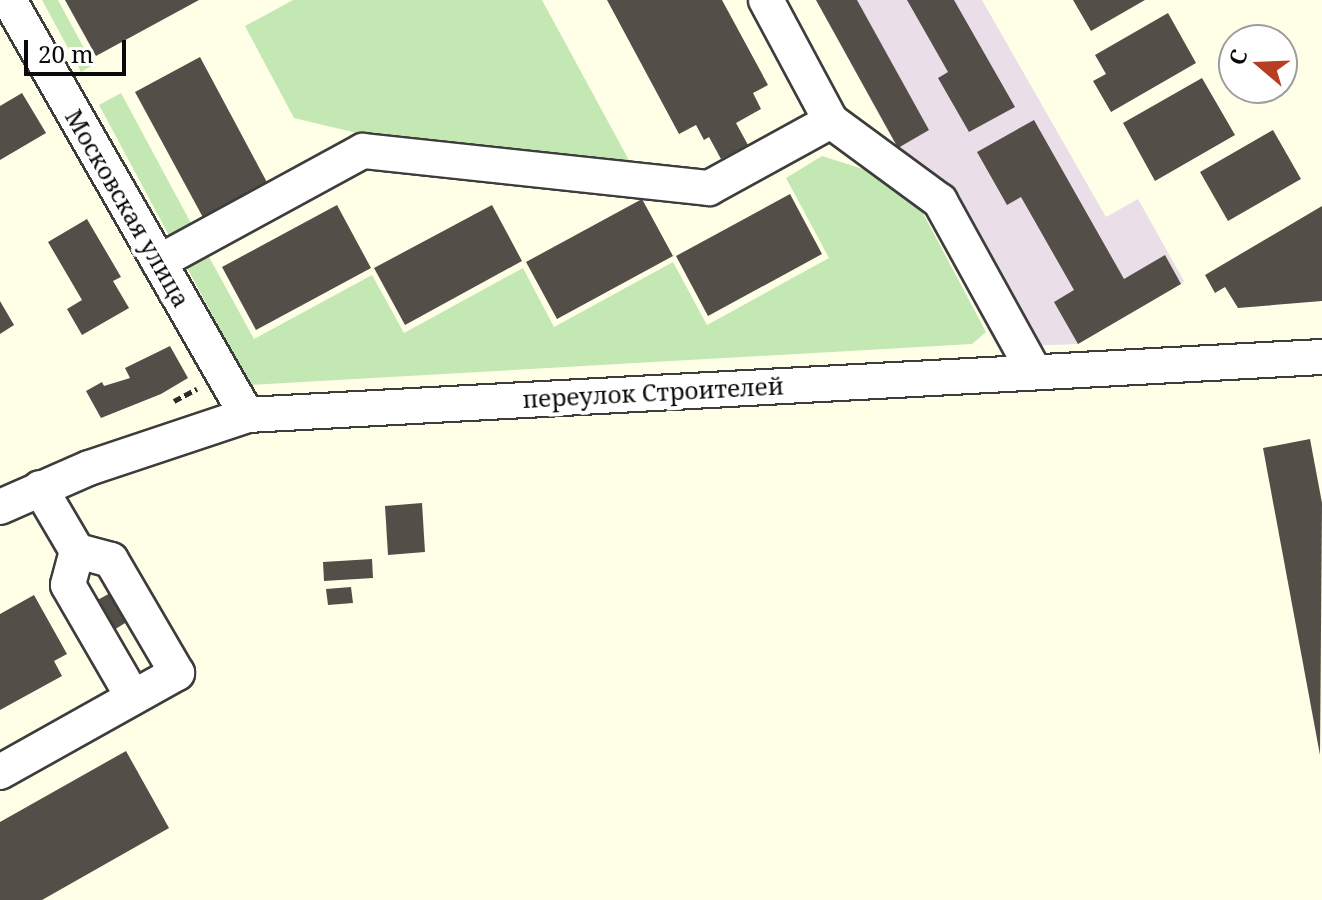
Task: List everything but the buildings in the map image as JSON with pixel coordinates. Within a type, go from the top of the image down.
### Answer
[{"type":"street","name":"Московская улица","points":[[9,0],[247,415]]},
{"type":"street","points":[[766,0],[831,121],[940,201],[1034,371]]},
{"type":"street","points":[[159,262],[363,151],[709,188],[831,121]]},
{"type":"street","name":"переулок Строителей","points":[[0,507],[89,468],[247,415],[1322,357]]},
{"type":"street","points":[[0,772],[177,673],[111,560],[77,551],[40,488]]},
{"type":"street","points":[[77,551],[68,585],[133,697]]},
{"type":"shaded area","points":[[816,0],[982,0],[1106,217],[1138,199],[1184,281],[1078,344],[1007,347]]},
{"type":"green space","points":[[42,0],[58,0],[93,65],[81,72]]},
{"type":"green space","points":[[293,0],[542,0],[631,164],[369,136],[294,118],[245,26]]},
{"type":"green space","points":[[121,93],[193,227],[171,239],[99,105]]},
{"type":"green space","points":[[822,156],[907,183],[986,332],[972,344],[250,385],[186,266],[208,255],[254,339],[372,275],[404,333],[523,268],[554,327],[673,262],[707,325],[829,258],[786,178]]}]
